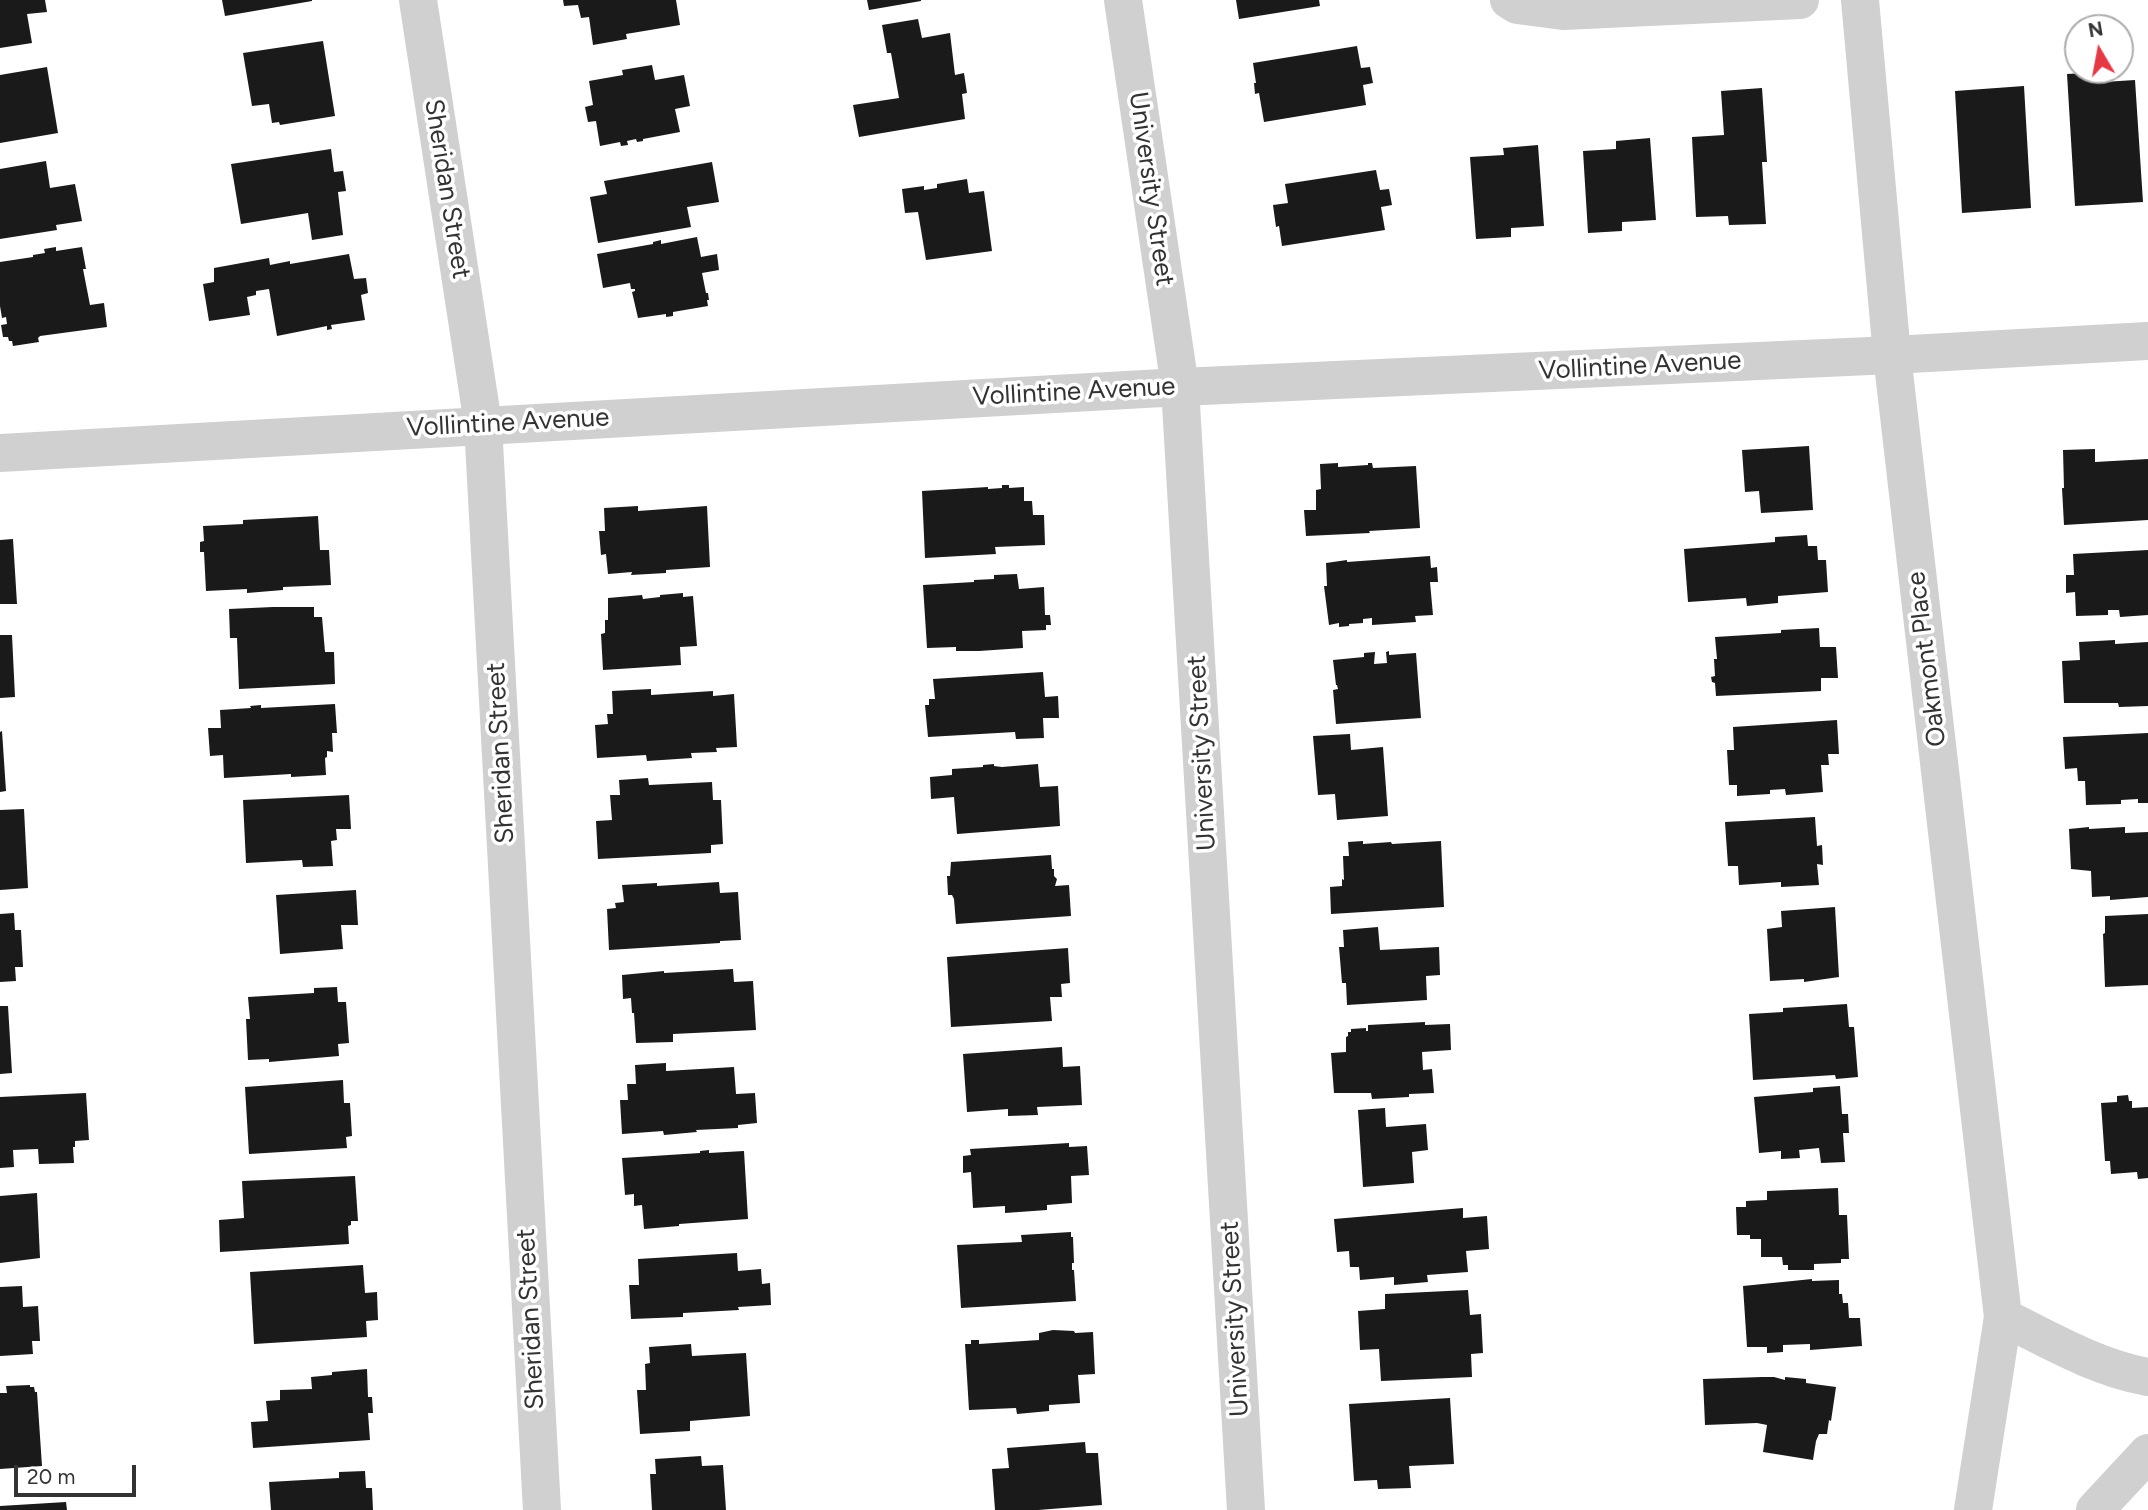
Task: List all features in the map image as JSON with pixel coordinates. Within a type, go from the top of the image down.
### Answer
[{"type":"street","name":"Sheridan Street","points":[[418,0],[483,424],[542,1510]]},
{"type":"street","name":"University Street","points":[[1123,0],[1180,387],[1246,1510]]},
{"type":"street","points":[[1509,0],[1517,5],[1563,11],[1800,0]]},
{"type":"street","name":"Oakmont Place","points":[[1860,0],[1892,355],[2003,1317],[1973,1510]]},
{"type":"street","name":"Vollintine Avenue","points":[[0,453],[1180,387],[2148,341]]},
{"type":"street","points":[[2003,1317],[2068,1350],[2148,1377]]},
{"type":"street","points":[[2095,1510],[2148,1453]]},
{"type":"building","points":[[0,0],[45,0],[47,12],[27,14],[32,43],[0,48]]},
{"type":"building","points":[[222,0],[312,0],[312,1],[225,16]]},
{"type":"building","points":[[563,0],[676,0],[680,25],[626,34],[627,39],[593,45],[589,17],[581,18],[578,5],[564,6]]},
{"type":"building","points":[[867,0],[921,0],[921,1],[869,10]]},
{"type":"building","points":[[1236,0],[1319,0],[1320,6],[1239,19]]},
{"type":"building","points":[[918,19],[922,38],[950,33],[955,75],[964,73],[967,93],[962,94],[965,119],[859,137],[853,105],[899,98],[891,53],[887,53],[882,25]]},
{"type":"building","points":[[323,41],[335,116],[280,125],[279,122],[272,123],[269,104],[252,106],[243,53]]},
{"type":"building","points":[[1357,46],[1361,68],[1370,67],[1373,83],[1363,85],[1366,105],[1264,122],[1259,93],[1255,94],[1253,63]]},
{"type":"building","points":[[652,65],[655,80],[684,75],[690,106],[675,109],[680,132],[643,141],[627,141],[628,145],[621,146],[620,142],[600,146],[596,121],[588,122],[585,107],[593,105],[589,81],[623,75],[622,70]]},
{"type":"building","points":[[47,67],[58,133],[0,143],[0,75]]},
{"type":"building","points":[[2135,80],[2143,202],[2075,206],[2068,84],[2134,84]]},
{"type":"building","points":[[2024,86],[2031,208],[1962,213],[1955,91]]},
{"type":"building","points":[[1762,88],[1767,162],[1762,162],[1766,224],[1729,225],[1728,216],[1696,217],[1692,137],[1724,135],[1721,91]]},
{"type":"building","points":[[1650,138],[1656,220],[1622,222],[1622,231],[1588,233],[1583,151],[1616,149],[1616,141]]},
{"type":"building","points":[[1538,145],[1544,226],[1511,228],[1511,237],[1476,239],[1470,157],[1504,155],[1503,148]]},
{"type":"building","points":[[331,149],[334,172],[343,171],[346,191],[338,192],[343,235],[312,240],[308,213],[241,224],[231,164]]},
{"type":"building","points":[[46,161],[50,188],[75,184],[82,221],[56,225],[57,230],[0,239],[0,169]]},
{"type":"building","points":[[712,162],[719,202],[687,207],[691,227],[598,243],[590,197],[607,194],[604,181]]},
{"type":"building","points":[[1376,170],[1380,190],[1389,189],[1392,205],[1381,207],[1385,230],[1282,246],[1273,205],[1288,203],[1285,184]]},
{"type":"building","points":[[967,179],[969,193],[984,191],[992,251],[926,260],[918,212],[905,213],[902,189],[924,186],[924,190],[937,188],[937,184]]},
{"type":"building","points":[[697,237],[701,257],[717,254],[719,270],[702,273],[708,293],[708,306],[673,312],[673,316],[666,317],[666,314],[638,318],[632,292],[635,289],[631,289],[630,283],[603,288],[597,254],[653,244],[661,240],[661,244]]},
{"type":"building","points":[[56,247],[56,251],[82,247],[90,305],[104,303],[107,327],[40,336],[39,342],[13,346],[8,337],[3,337],[1,325],[7,324],[6,317],[2,318],[0,306],[0,262],[33,257],[45,253],[44,249]]},
{"type":"building","points":[[349,254],[354,279],[366,278],[368,293],[361,295],[365,320],[331,325],[332,329],[327,330],[327,326],[277,336],[269,289],[256,291],[256,295],[247,297],[250,315],[209,321],[203,284],[214,282],[214,268],[269,258],[270,265],[290,261],[290,264]]},
{"type":"building","points":[[1809,446],[1813,510],[1761,513],[1759,491],[1745,492],[1742,450]]},
{"type":"building","points":[[2095,449],[2095,462],[2148,459],[2148,520],[2064,525],[2063,450]]},
{"type":"building","points":[[1338,463],[1338,467],[1368,463],[1372,463],[1373,468],[1416,466],[1420,528],[1306,536],[1304,510],[1316,510],[1316,490],[1321,489],[1320,464]]},
{"type":"building","points":[[1002,485],[1009,485],[1009,488],[1024,487],[1024,501],[1032,501],[1033,515],[1044,515],[1045,545],[995,547],[996,554],[925,558],[922,491],[1002,488]]},
{"type":"building","points":[[638,506],[638,511],[707,506],[710,567],[666,570],[666,573],[608,574],[606,554],[601,555],[599,531],[605,531],[604,508]]},
{"type":"building","points":[[318,516],[320,550],[329,550],[331,585],[283,587],[283,590],[247,593],[247,589],[206,591],[204,552],[200,552],[200,542],[204,541],[203,526],[243,524],[243,520]]},
{"type":"building","points":[[1807,535],[1808,546],[1817,546],[1818,560],[1826,560],[1828,592],[1778,596],[1778,603],[1747,606],[1746,598],[1688,602],[1684,549],[1775,542],[1775,537]]},
{"type":"building","points":[[13,539],[17,604],[0,604],[0,540]]},
{"type":"building","points":[[2148,550],[2148,615],[2120,617],[2119,610],[2108,610],[2108,615],[2076,616],[2075,592],[2066,593],[2066,575],[2074,575],[2073,554]]},
{"type":"building","points":[[1430,556],[1431,568],[1437,567],[1438,582],[1430,582],[1433,615],[1415,616],[1416,622],[1372,625],[1372,618],[1349,626],[1339,627],[1339,623],[1329,625],[1324,586],[1327,586],[1326,563]]},
{"type":"building","points":[[1017,574],[1019,589],[1044,587],[1045,615],[1050,615],[1051,625],[1046,625],[1046,630],[1022,631],[1023,648],[956,651],[956,647],[927,648],[923,585],[974,582],[994,579],[994,575]]},
{"type":"building","points":[[683,593],[683,597],[693,596],[697,646],[680,647],[681,665],[603,670],[601,634],[605,633],[605,620],[608,620],[608,598],[642,595],[643,599]]},
{"type":"building","points":[[314,607],[314,617],[322,617],[325,652],[334,652],[335,684],[239,689],[237,638],[230,638],[229,609]]},
{"type":"building","points":[[1819,628],[1820,647],[1836,647],[1838,678],[1821,678],[1821,691],[1716,696],[1715,683],[1711,677],[1715,676],[1714,659],[1717,659],[1715,637]]},
{"type":"building","points":[[0,635],[12,635],[15,697],[0,698]]},
{"type":"building","points":[[2115,640],[2115,644],[2148,642],[2148,706],[2064,703],[2062,661],[2080,660],[2079,642]]},
{"type":"building","points":[[1389,651],[1389,655],[1416,653],[1421,718],[1336,724],[1333,690],[1338,689],[1333,660],[1364,657],[1364,653],[1375,652],[1374,664],[1387,663],[1386,652]]},
{"type":"building","points":[[1043,672],[1045,697],[1058,696],[1059,718],[1043,718],[1044,738],[1016,739],[1015,732],[928,737],[925,705],[929,705],[929,699],[935,699],[933,679]]},
{"type":"building","points":[[651,689],[651,695],[713,691],[713,696],[734,694],[737,747],[716,748],[717,752],[691,753],[692,758],[647,761],[646,755],[597,758],[595,725],[608,724],[607,714],[613,714],[612,691]]},
{"type":"building","points":[[335,704],[337,733],[332,733],[333,752],[327,751],[325,758],[326,775],[224,778],[223,755],[210,756],[208,728],[221,728],[220,710],[261,705],[261,708]]},
{"type":"building","points":[[1837,720],[1839,754],[1828,754],[1829,765],[1821,765],[1823,792],[1786,795],[1785,789],[1770,790],[1770,794],[1737,796],[1737,785],[1729,785],[1727,750],[1734,750],[1733,727]]},
{"type":"building","points":[[2,731],[6,791],[0,792],[0,732]]},
{"type":"building","points":[[2148,733],[2148,803],[2138,803],[2138,799],[2121,800],[2121,804],[2086,805],[2085,781],[2078,781],[2077,768],[2065,769],[2063,737]]},
{"type":"building","points":[[1350,734],[1351,750],[1383,747],[1388,816],[1337,820],[1335,794],[1318,795],[1313,736]]},
{"type":"building","points":[[994,764],[1002,767],[1038,764],[1040,787],[1058,786],[1060,826],[957,834],[954,797],[931,799],[930,777],[952,775],[952,769]]},
{"type":"building","points":[[648,778],[649,785],[712,782],[713,800],[721,800],[723,844],[711,845],[711,853],[598,859],[596,821],[612,820],[610,795],[620,795],[619,780]]},
{"type":"building","points":[[349,795],[351,829],[336,829],[337,840],[331,841],[333,866],[303,867],[302,860],[246,863],[243,800]]},
{"type":"building","points":[[24,809],[28,888],[0,890],[0,810]]},
{"type":"building","points":[[1815,817],[1817,846],[1822,845],[1823,865],[1817,864],[1819,885],[1781,887],[1781,882],[1739,885],[1738,866],[1728,866],[1725,822]]},
{"type":"building","points":[[2125,827],[2125,833],[2148,832],[2148,897],[2110,900],[2110,896],[2092,897],[2091,871],[2071,869],[2069,829]]},
{"type":"building","points":[[1363,841],[1363,844],[1392,844],[1441,841],[1444,907],[1331,914],[1330,887],[1342,886],[1343,856],[1349,856],[1348,842]]},
{"type":"building","points":[[1051,855],[1052,869],[1057,879],[1055,886],[1069,885],[1071,916],[956,924],[954,899],[952,895],[948,895],[947,876],[950,876],[951,862]]},
{"type":"building","points":[[719,882],[720,893],[738,892],[741,940],[609,950],[607,909],[616,908],[615,903],[624,902],[622,885]]},
{"type":"building","points":[[356,890],[358,925],[341,925],[343,949],[280,954],[276,895]]},
{"type":"building","points":[[1835,907],[1839,977],[1804,982],[1804,979],[1770,981],[1767,929],[1782,927],[1781,911]]},
{"type":"building","points":[[14,913],[15,930],[21,930],[23,967],[15,967],[16,981],[0,982],[0,914]]},
{"type":"building","points":[[2148,914],[2148,985],[2105,987],[2105,916]]},
{"type":"building","points":[[1378,927],[1380,950],[1439,947],[1440,975],[1426,976],[1427,1000],[1347,1005],[1339,947],[1344,947],[1343,930]]},
{"type":"building","points":[[1068,948],[1070,983],[1061,984],[1062,997],[1050,997],[1052,1021],[951,1027],[947,957]]},
{"type":"building","points":[[733,969],[734,982],[753,981],[756,1030],[673,1034],[673,1042],[636,1043],[631,998],[623,999],[622,975]]},
{"type":"building","points":[[337,987],[338,1002],[346,1002],[349,1043],[338,1044],[339,1056],[269,1062],[269,1059],[248,1060],[248,997],[314,993],[314,988]]},
{"type":"building","points":[[1847,1004],[1849,1027],[1854,1027],[1858,1077],[1836,1079],[1835,1075],[1753,1080],[1749,1014],[1783,1012],[1783,1008]]},
{"type":"building","points":[[0,1006],[8,1006],[12,1073],[0,1074]]},
{"type":"building","points":[[1425,1022],[1425,1025],[1450,1024],[1451,1050],[1422,1052],[1423,1070],[1432,1069],[1434,1093],[1372,1099],[1371,1093],[1334,1093],[1331,1053],[1346,1052],[1346,1037],[1351,1029],[1366,1028],[1368,1031],[1368,1025]]},
{"type":"building","points":[[1062,1047],[1063,1067],[1080,1066],[1082,1105],[1037,1107],[1038,1115],[1008,1116],[1008,1109],[967,1112],[963,1054]]},
{"type":"building","points":[[666,1063],[666,1071],[734,1067],[736,1094],[755,1093],[757,1123],[738,1125],[738,1128],[664,1135],[663,1131],[622,1134],[620,1100],[628,1100],[627,1084],[636,1084],[635,1065]]},
{"type":"building","points":[[343,1080],[344,1103],[350,1103],[352,1136],[346,1137],[347,1148],[249,1154],[245,1087]]},
{"type":"building","points":[[1840,1086],[1842,1114],[1848,1114],[1849,1133],[1843,1133],[1845,1162],[1821,1163],[1819,1148],[1799,1150],[1800,1158],[1781,1159],[1781,1151],[1759,1153],[1754,1097],[1813,1092],[1813,1088]]},
{"type":"building","points":[[86,1093],[89,1140],[75,1141],[74,1163],[39,1164],[38,1149],[13,1150],[14,1167],[0,1168],[0,1097]]},
{"type":"building","points":[[2128,1095],[2132,1108],[2148,1107],[2148,1178],[2138,1179],[2137,1172],[2111,1174],[2110,1161],[2105,1161],[2101,1103],[2117,1102],[2117,1096]]},
{"type":"building","points":[[1385,1108],[1386,1127],[1426,1124],[1428,1150],[1412,1152],[1414,1183],[1363,1187],[1358,1110]]},
{"type":"building","points":[[1069,1143],[1069,1147],[1087,1146],[1089,1175],[1071,1176],[1072,1203],[1047,1205],[1047,1210],[1005,1213],[1005,1206],[973,1208],[971,1172],[963,1173],[963,1156],[971,1155],[970,1149]]},
{"type":"building","points":[[709,1150],[709,1153],[744,1151],[748,1219],[644,1229],[642,1205],[634,1206],[634,1194],[625,1195],[622,1158],[700,1153]]},
{"type":"building","points":[[355,1176],[358,1221],[351,1221],[348,1226],[349,1244],[220,1252],[219,1220],[244,1218],[242,1181]]},
{"type":"building","points":[[1838,1188],[1839,1215],[1847,1215],[1849,1259],[1841,1259],[1841,1263],[1814,1264],[1814,1270],[1788,1270],[1788,1265],[1783,1265],[1782,1257],[1761,1257],[1761,1239],[1750,1239],[1750,1235],[1737,1235],[1736,1207],[1746,1207],[1746,1201],[1767,1200],[1767,1191]]},
{"type":"building","points":[[37,1193],[40,1258],[0,1263],[0,1196]]},
{"type":"building","points":[[1463,1208],[1463,1218],[1487,1216],[1489,1249],[1466,1251],[1468,1272],[1427,1275],[1428,1282],[1394,1285],[1394,1277],[1360,1280],[1359,1267],[1350,1267],[1349,1251],[1337,1252],[1334,1219]]},
{"type":"building","points":[[1071,1232],[1076,1301],[961,1308],[957,1245],[1022,1242],[1021,1235]]},
{"type":"building","points":[[737,1253],[738,1271],[761,1269],[762,1284],[770,1283],[771,1305],[683,1313],[683,1317],[631,1319],[629,1285],[639,1285],[638,1259]]},
{"type":"building","points":[[363,1265],[365,1293],[377,1292],[378,1320],[366,1321],[367,1337],[254,1344],[250,1272]]},
{"type":"building","points":[[1812,1279],[1839,1280],[1839,1294],[1842,1294],[1843,1303],[1848,1303],[1849,1318],[1860,1318],[1862,1346],[1810,1350],[1810,1344],[1783,1345],[1783,1352],[1767,1353],[1767,1347],[1747,1347],[1743,1286]]},
{"type":"building","points":[[22,1286],[23,1307],[38,1306],[40,1341],[32,1341],[33,1354],[0,1356],[0,1287]]},
{"type":"building","points":[[1468,1290],[1470,1315],[1481,1314],[1483,1353],[1471,1354],[1472,1377],[1381,1381],[1379,1349],[1360,1350],[1358,1311],[1385,1309],[1385,1294]]},
{"type":"building","points":[[1053,1330],[1093,1332],[1095,1374],[1078,1375],[1080,1403],[1049,1405],[1049,1411],[1017,1414],[1016,1408],[969,1410],[965,1344],[971,1344],[971,1340],[979,1340],[979,1344],[1039,1340],[1039,1333]]},
{"type":"building","points":[[691,1344],[692,1356],[746,1353],[750,1416],[690,1421],[690,1431],[640,1434],[637,1390],[646,1390],[645,1364],[650,1363],[649,1347]]},
{"type":"building","points":[[367,1369],[368,1397],[372,1397],[373,1413],[368,1413],[370,1440],[253,1448],[251,1422],[268,1421],[266,1401],[280,1400],[280,1390],[312,1389],[311,1377]]},
{"type":"building","points":[[1774,1377],[1785,1380],[1785,1377],[1806,1379],[1806,1383],[1836,1387],[1827,1434],[1819,1434],[1813,1460],[1763,1452],[1767,1425],[1705,1425],[1703,1379]]},
{"type":"building","points":[[30,1385],[37,1392],[42,1466],[0,1469],[0,1393],[7,1393],[6,1386]]},
{"type":"building","points":[[1450,1398],[1454,1464],[1409,1466],[1411,1488],[1378,1489],[1377,1480],[1354,1481],[1349,1404]]},
{"type":"building","points":[[1085,1442],[1086,1453],[1098,1453],[1102,1505],[995,1510],[992,1469],[1009,1468],[1007,1448]]},
{"type":"building","points":[[701,1456],[702,1466],[723,1465],[726,1510],[652,1510],[650,1474],[656,1474],[655,1459]]},
{"type":"building","points":[[365,1471],[366,1488],[372,1488],[373,1510],[271,1510],[269,1482],[339,1478],[339,1472]]},
{"type":"building","points":[[66,1502],[67,1510],[0,1510],[0,1506]]}]
